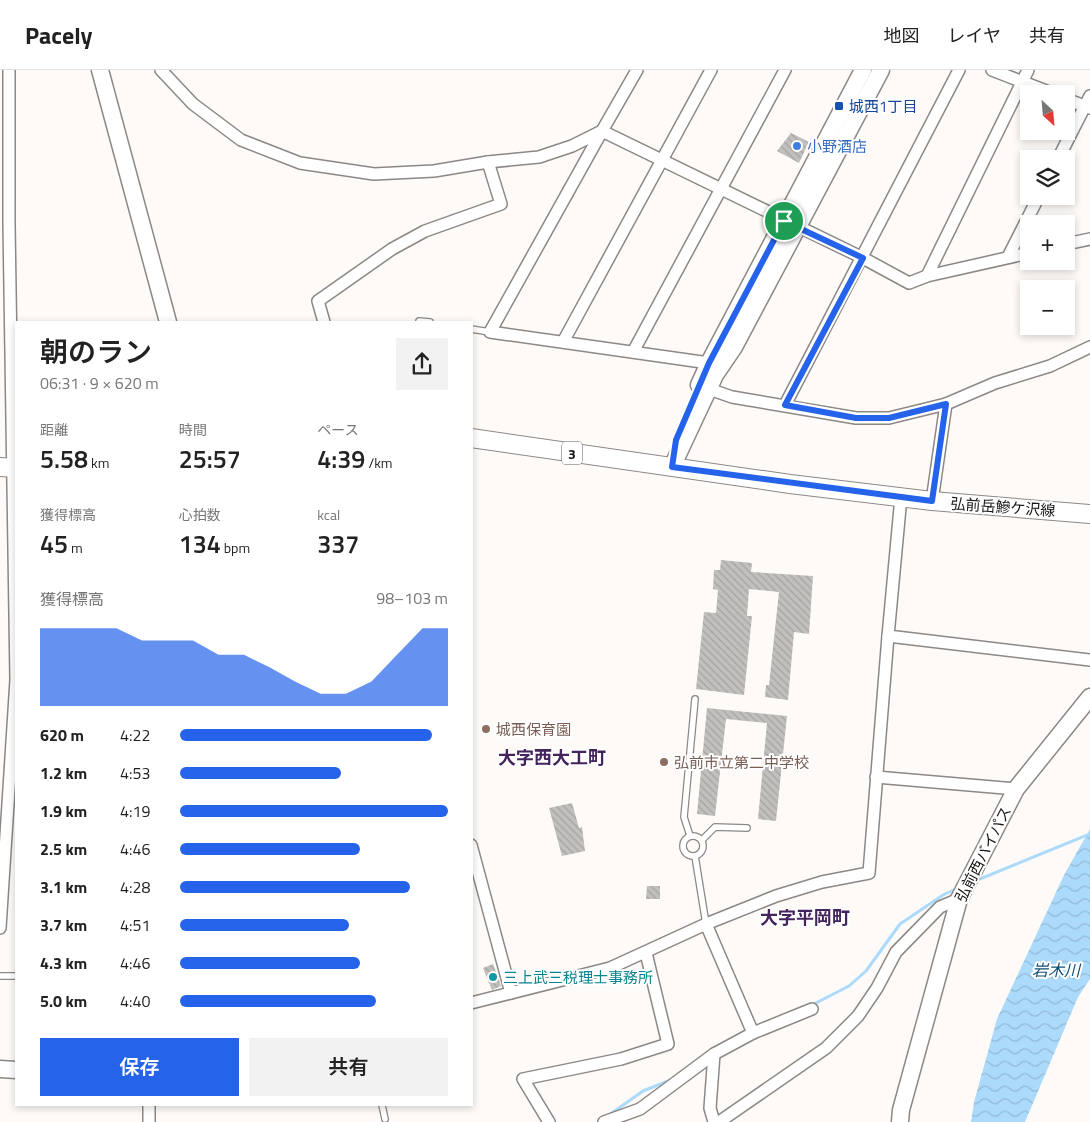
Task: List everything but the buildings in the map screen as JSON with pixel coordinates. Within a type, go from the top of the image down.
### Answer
[{"type":"main road","name":"弘前岳鰺ケ沢線","points":[[473,438],[672,467],[932,501],[1090,514]]},
{"type":"street","points":[[9,70],[4,224],[6,379],[15,613]]},
{"type":"street","points":[[100,70],[168,321]]},
{"type":"street","points":[[161,70],[193,104],[241,140],[300,163],[374,174],[434,171],[539,156],[572,146],[602,131]]},
{"type":"street","points":[[637,70],[490,332],[709,363]]},
{"type":"street","points":[[563,342],[664,160],[711,70]]},
{"type":"street","points":[[633,352],[784,70]]},
{"type":"street","points":[[672,467],[715,375],[734,346],[863,70]]},
{"type":"street","points":[[672,467],[676,440],[709,363],[881,70]]},
{"type":"street","points":[[785,405],[959,70]]},
{"type":"street","points":[[992,70],[1032,85]]},
{"type":"street","points":[[927,276],[1024,82],[1028,70]]},
{"type":"street","points":[[1063,150],[1088,103],[1075,101]]},
{"type":"street","points":[[602,131],[863,258],[909,283],[927,276],[1020,255]]},
{"type":"street","points":[[324,321],[318,301],[392,249],[425,231],[501,204],[488,162]]},
{"type":"street","points":[[1008,257],[1034,205]]},
{"type":"street","points":[[1075,242],[1090,239]]},
{"type":"street","points":[[709,389],[732,397],[864,418],[889,418],[946,404],[995,383],[1050,366],[1090,348]]},
{"type":"street","points":[[932,501],[946,404]]},
{"type":"street","points":[[473,1002],[610,968],[706,924],[776,896],[822,882],[870,873],[876,777],[901,497]]},
{"type":"street","points":[[888,636],[1090,660]]},
{"type":"street","name":"弘前西バイパス","points":[[900,1122],[958,899],[1016,789],[1090,697]]},
{"type":"street","points":[[0,928],[15,732]]},
{"type":"street","points":[[0,755],[12,756]]},
{"type":"street","points":[[876,777],[1016,789]]},
{"type":"street","points":[[473,852],[511,993]]},
{"type":"street","points":[[719,1122],[826,1048],[858,1016],[877,988],[896,952],[940,907],[958,899]]},
{"type":"street","points":[[706,924],[753,1033]]},
{"type":"street","points":[[549,1122],[523,1079],[621,1059],[668,1044],[646,953]]},
{"type":"street","points":[[604,1122],[640,1109],[714,1054],[753,1033],[812,1009]]},
{"type":"street","points":[[714,1054],[710,1108],[714,1122]]},
{"type":"street","points":[[0,1070],[15,1070]]},
{"type":"street","points":[[149,1106],[149,1122]]},
{"type":"lane","points":[[473,329],[490,332]]},
{"type":"lane","points":[[690,836],[684,817],[695,699]]},
{"type":"lane","points":[[702,840],[715,827],[747,828]]},
{"type":"lane","points":[[690,836],[696,836],[702,840],[703,850],[695,856],[688,855],[684,850],[683,843],[690,836]]},
{"type":"lane","points":[[695,856],[706,924]]},
{"type":"lane","points":[[0,976],[15,976]]},
{"type":"lane","points":[[382,1106],[385,1119]]},
{"type":"water","name":"岩木川","points":[[1090,829],[1090,979],[1078,997],[1025,1122],[971,1122],[974,1102],[997,1019],[1064,875]]},
{"type":"waterway","points":[[975,881],[1090,834]]},
{"type":"waterway","points":[[812,1005],[849,986],[866,971],[900,924],[943,895],[958,888]]},
{"type":"waterway","points":[[609,1115],[643,1091],[673,1079]]},
{"type":"place","name":"城西1丁目","points":[[839,106]]},
{"type":"place","name":"小野酒店","points":[[797,146]]},
{"type":"place","name":"城西保育園","points":[[486,729]]},
{"type":"place","name":"弘前市立第二中学校","points":[[664,762]]},
{"type":"place","name":"三上武三税理士事務所","points":[[493,977]]},
{"type":"district","name":"大字西大工町","points":[[552,757]]},
{"type":"district","name":"大字平岡町","points":[[805,917]]},
{"type":"route","points":[[784,221],[863,258],[785,405],[856,418],[889,418],[946,404],[932,501],[790,484],[672,467],[676,440],[709,363],[784,221]]}]
